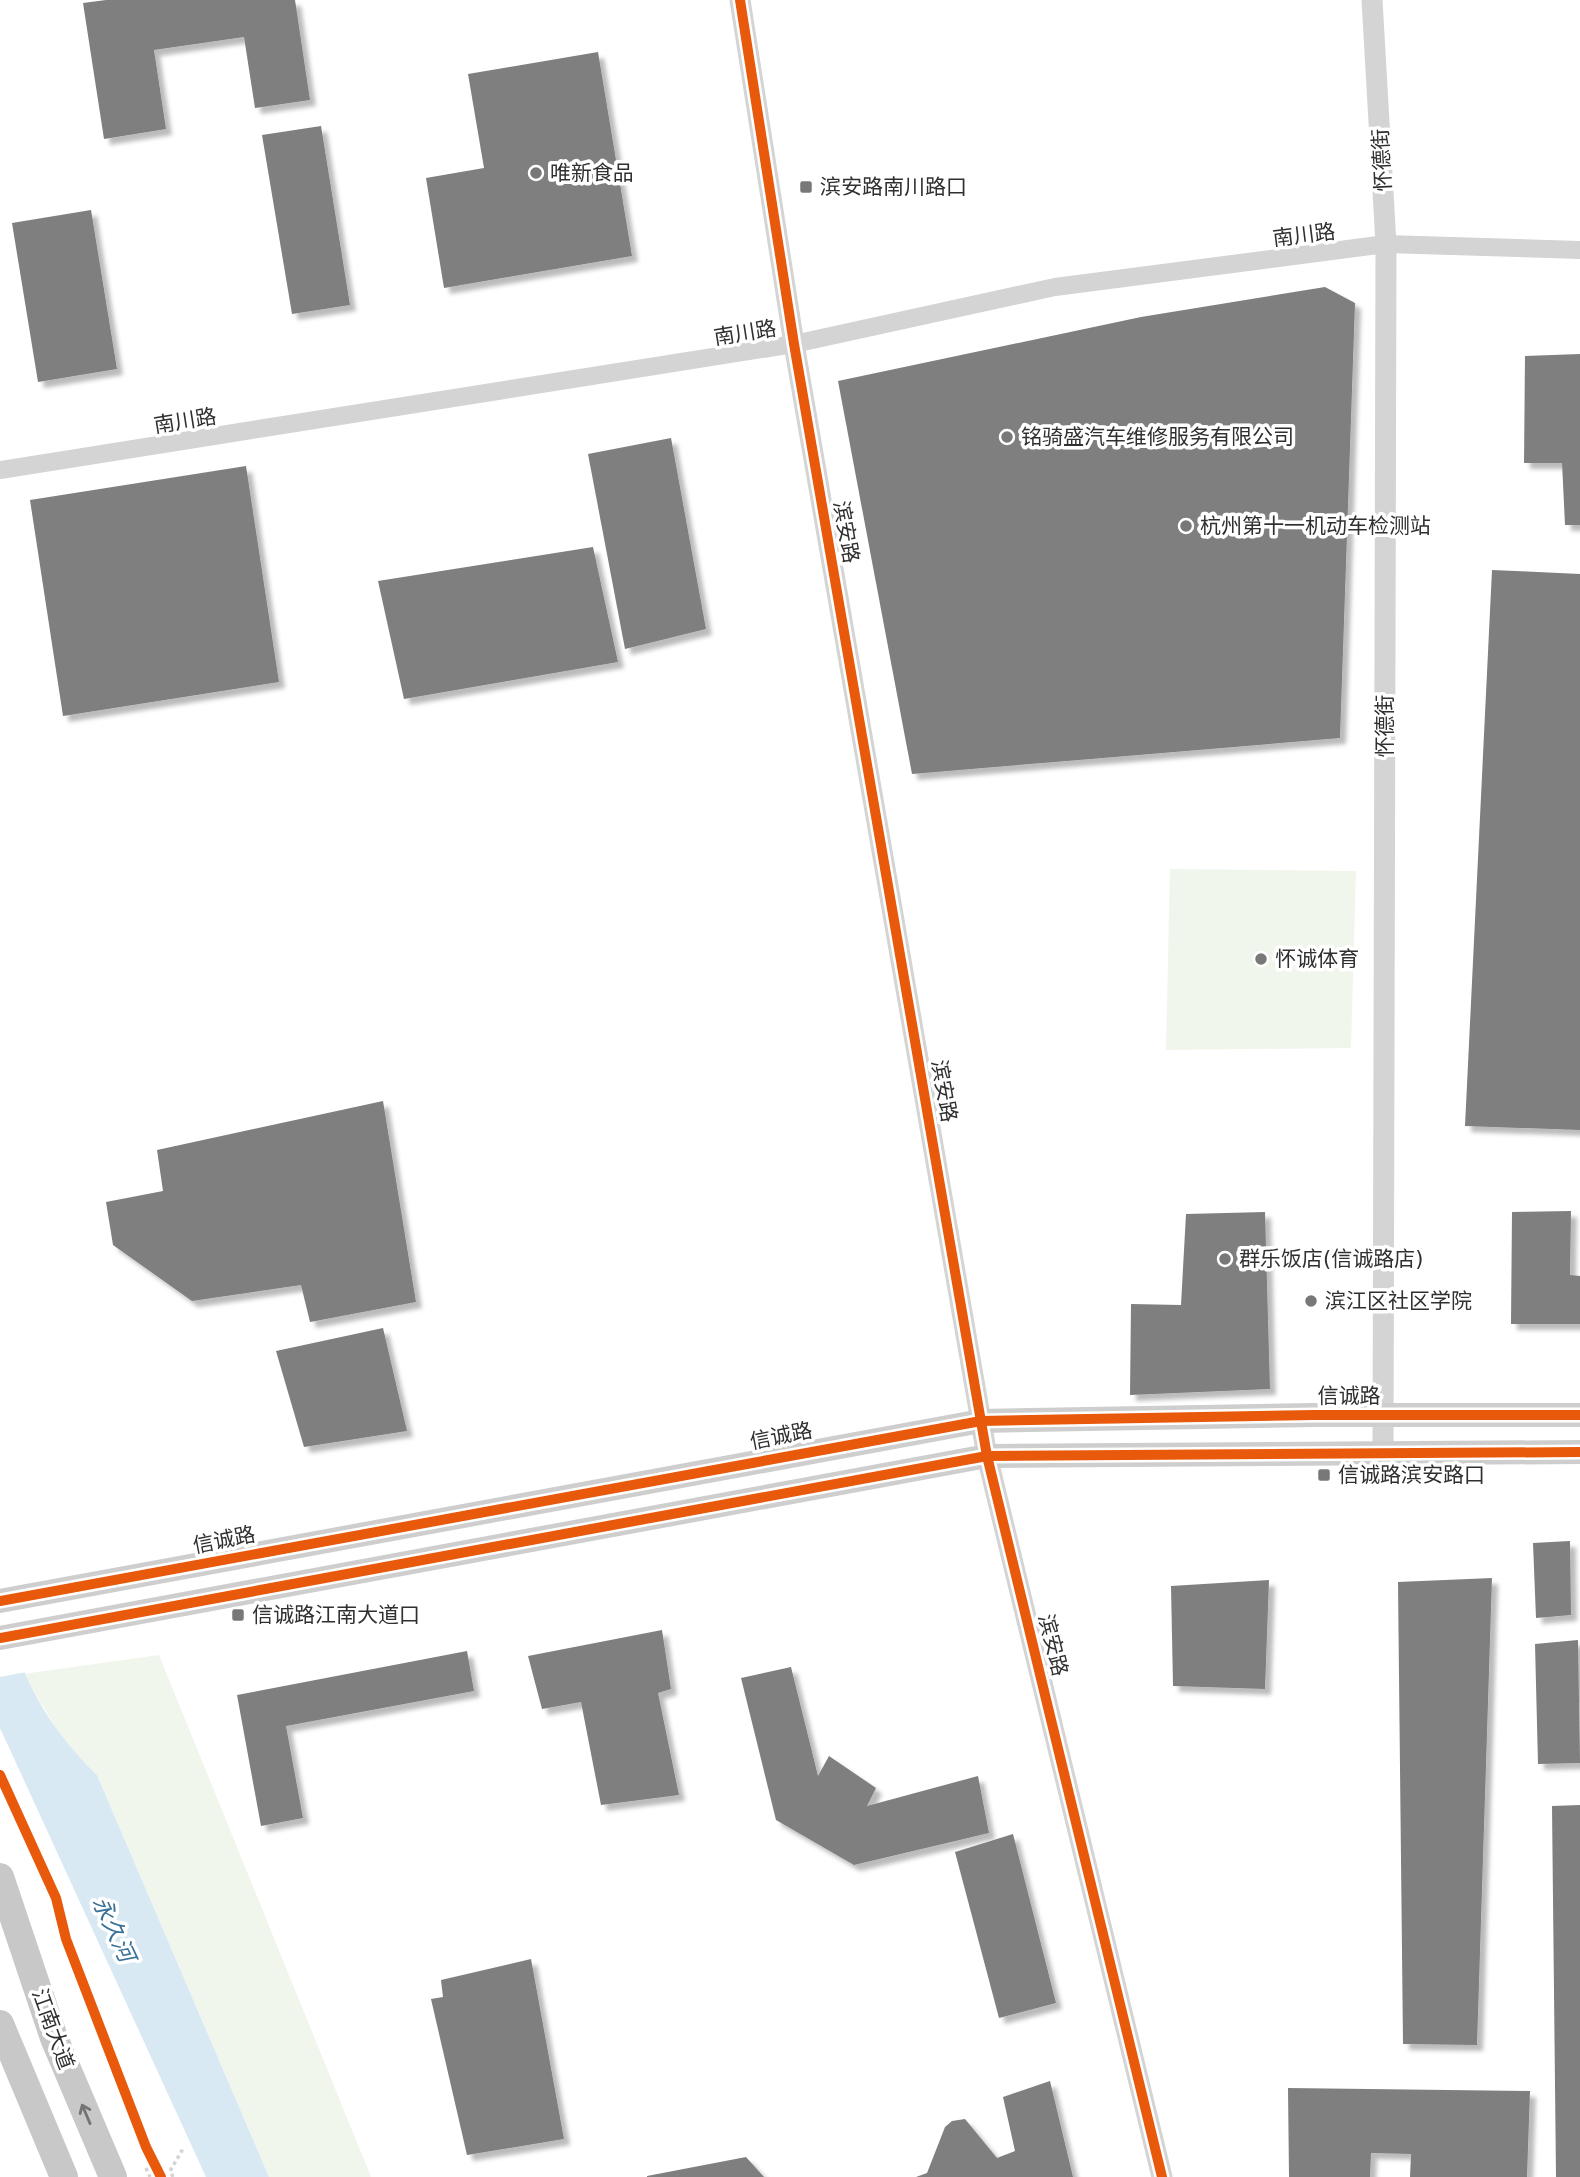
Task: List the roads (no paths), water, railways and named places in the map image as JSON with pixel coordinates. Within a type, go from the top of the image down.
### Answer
[{"type":"main road","name":"信诚路","points":[[0,1601],[981,1420],[1580,1415]]},
{"type":"main road","points":[[0,1638],[987,1457],[1580,1452]]},
{"type":"main road","name":"江南大道","points":[[0,1877],[54,2038],[113,2177]]},
{"type":"main road","points":[[0,2024],[64,2177]]},
{"type":"street","name":"滨安路","points":[[740,0],[794,344],[987,1457],[1162,2177]]},
{"type":"street","name":"怀德街","points":[[1372,0],[1387,244],[1383,1453]]},
{"type":"street","name":"南川路","points":[[0,470],[794,344],[1055,287],[1387,244],[1580,250]]},
{"type":"water","name":"永久河","points":[[0,1608],[37,1698],[62,1736],[97,1775],[269,2177],[206,2177],[0,1728]]},
{"type":"place","name":"唯新食品","points":[[536,173]]},
{"type":"place","name":"滨安路南川路口","points":[[806,187]]},
{"type":"place","name":"铭骑盛汽车维修服务有限公司","points":[[1007,437]]},
{"type":"place","name":"杭州第十一机动车检测站","points":[[1186,526]]},
{"type":"place","name":"怀诚体育","points":[[1261,959]]},
{"type":"place","name":"群乐饭店(信诚路店)","points":[[1225,1259]]},
{"type":"place","name":"滨江区社区学院","points":[[1311,1301]]},
{"type":"place","name":"信诚路滨安路口","points":[[1324,1475]]},
{"type":"place","name":"信诚路江南大道口","points":[[238,1615]]}]
